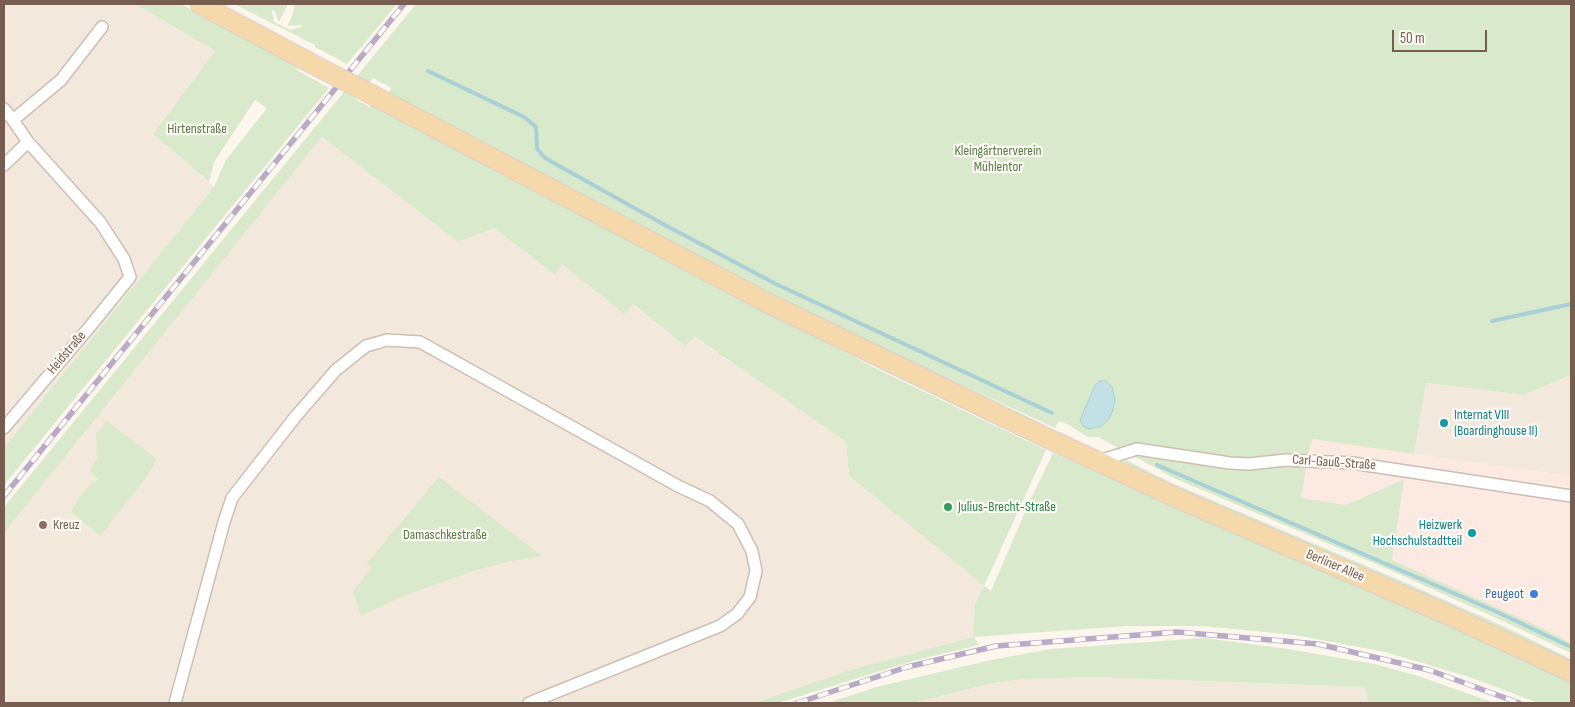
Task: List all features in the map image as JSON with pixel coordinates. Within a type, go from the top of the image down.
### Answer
[{"type":"main road","name":"Berliner Allee","points":[[200,4],[768,303],[1186,502],[1428,606],[1571,672]]},
{"type":"street","points":[[13,120],[61,80],[102,27]]},
{"type":"street","points":[[4,108],[28,142],[4,165]]},
{"type":"street","name":"Heidstraße","points":[[4,428],[130,277],[124,259],[100,222],[28,142]]},
{"type":"street","points":[[175,703],[232,498],[296,416],[336,370],[366,346],[387,340],[420,342],[678,486],[710,501],[738,524],[752,551],[756,572],[750,597],[738,614],[712,629],[529,703]]},
{"type":"street","name":"Carl-Gauß-Straße","points":[[1099,461],[1138,449],[1230,463],[1249,464],[1286,460],[1352,463],[1571,496]]},
{"type":"shaded area","points":[[4,4],[135,4],[215,51],[153,134],[214,187],[4,447]]},
{"type":"shaded area","points":[[322,137],[458,242],[494,228],[555,275],[563,265],[624,314],[632,304],[685,346],[694,337],[846,442],[849,476],[984,586],[975,604],[974,637],[850,670],[754,703],[4,703],[4,533]]},
{"type":"shaded area","points":[[1571,375],[1571,476],[1414,454],[1425,383],[1524,395]]},
{"type":"shaded area","points":[[1313,439],[1571,476],[1571,643],[1538,626],[1392,560],[1403,479],[1346,505],[1301,499],[1310,446]]},
{"type":"shaded area","points":[[1094,677],[1365,687],[1368,703],[913,703],[993,683],[1023,679]]},
{"type":"green space","name":"Hirtenstraße","points":[[135,4],[181,4],[299,66],[297,70],[329,88],[4,485],[4,447],[214,187],[226,160],[267,108],[255,100],[214,162],[209,182],[153,134],[215,51]]},
{"type":"green space","points":[[234,4],[288,4],[279,22],[274,10],[272,11],[274,22],[291,30],[303,26],[287,26],[292,17],[295,4],[397,4],[347,64],[315,47],[315,45]]},
{"type":"green space","name":"Kleingärtnerverein Mühlentor","points":[[416,4],[1571,4],[1571,375],[1524,395],[1426,383],[1414,454],[1313,439],[1310,446],[1301,498],[1346,505],[1404,479],[1392,560],[1538,626],[1571,643],[1571,653],[1390,570],[1174,478],[1098,437],[1088,437],[1059,421],[1055,428],[825,322],[389,93],[391,88],[373,78],[355,99],[370,107],[372,104],[883,372],[1046,450],[984,586],[849,476],[846,442],[695,337],[685,346],[633,304],[624,314],[563,265],[555,275],[494,228],[458,242],[322,137],[4,533],[4,507]]},
{"type":"green space","points":[[107,421],[157,459],[148,475],[100,536],[71,512],[81,495],[91,484],[98,480],[90,471],[97,458],[96,434]]},
{"type":"green space","points":[[1053,453],[1312,564],[1571,681],[1571,703],[1538,703],[1472,678],[1385,652],[1295,635],[1203,626],[1127,626],[974,637],[979,645],[913,661],[778,703],[754,703],[850,670],[973,637],[975,604],[984,586],[991,591]]},
{"type":"green space","points":[[1126,460],[1172,483],[1503,626],[1571,659],[1571,662],[1404,585],[1188,493],[1126,463]]},
{"type":"green space","name":"Damaschkestraße","points":[[439,477],[542,556],[510,561],[470,572],[403,596],[361,616],[353,591],[371,569],[367,563]]},
{"type":"green space","points":[[1204,638],[1288,649],[1375,664],[1418,676],[1495,703],[1368,703],[1365,687],[1094,677],[1023,679],[993,683],[913,703],[828,703],[876,687],[991,660],[1051,649]]},
{"type":"water","points":[[1100,381],[1106,381],[1112,387],[1115,400],[1113,410],[1109,419],[1102,426],[1089,429],[1083,426],[1080,420],[1095,385]]},
{"type":"waterway","points":[[428,71],[524,117],[536,127],[537,149],[545,158],[663,224],[776,284],[1052,413]]},
{"type":"waterway","points":[[1492,321],[1571,304]]},
{"type":"waterway","points":[[1157,465],[1495,611],[1571,647]]},
{"type":"railway","points":[[4,496],[404,4]]},
{"type":"railway","points":[[797,703],[907,667],[996,646],[1177,632],[1318,644],[1429,670],[1519,703]]},
{"type":"place","name":"Internat VIII (Boardinghouse II)","points":[[1444,423]]},
{"type":"place","name":"Julius-Brecht-Straße","points":[[948,507]]},
{"type":"place","name":"Kreuz","points":[[43,525]]},
{"type":"place","name":"Heizwerk Hochschulstadtteil","points":[[1472,533]]},
{"type":"place","name":"Peugeot","points":[[1534,594]]}]
